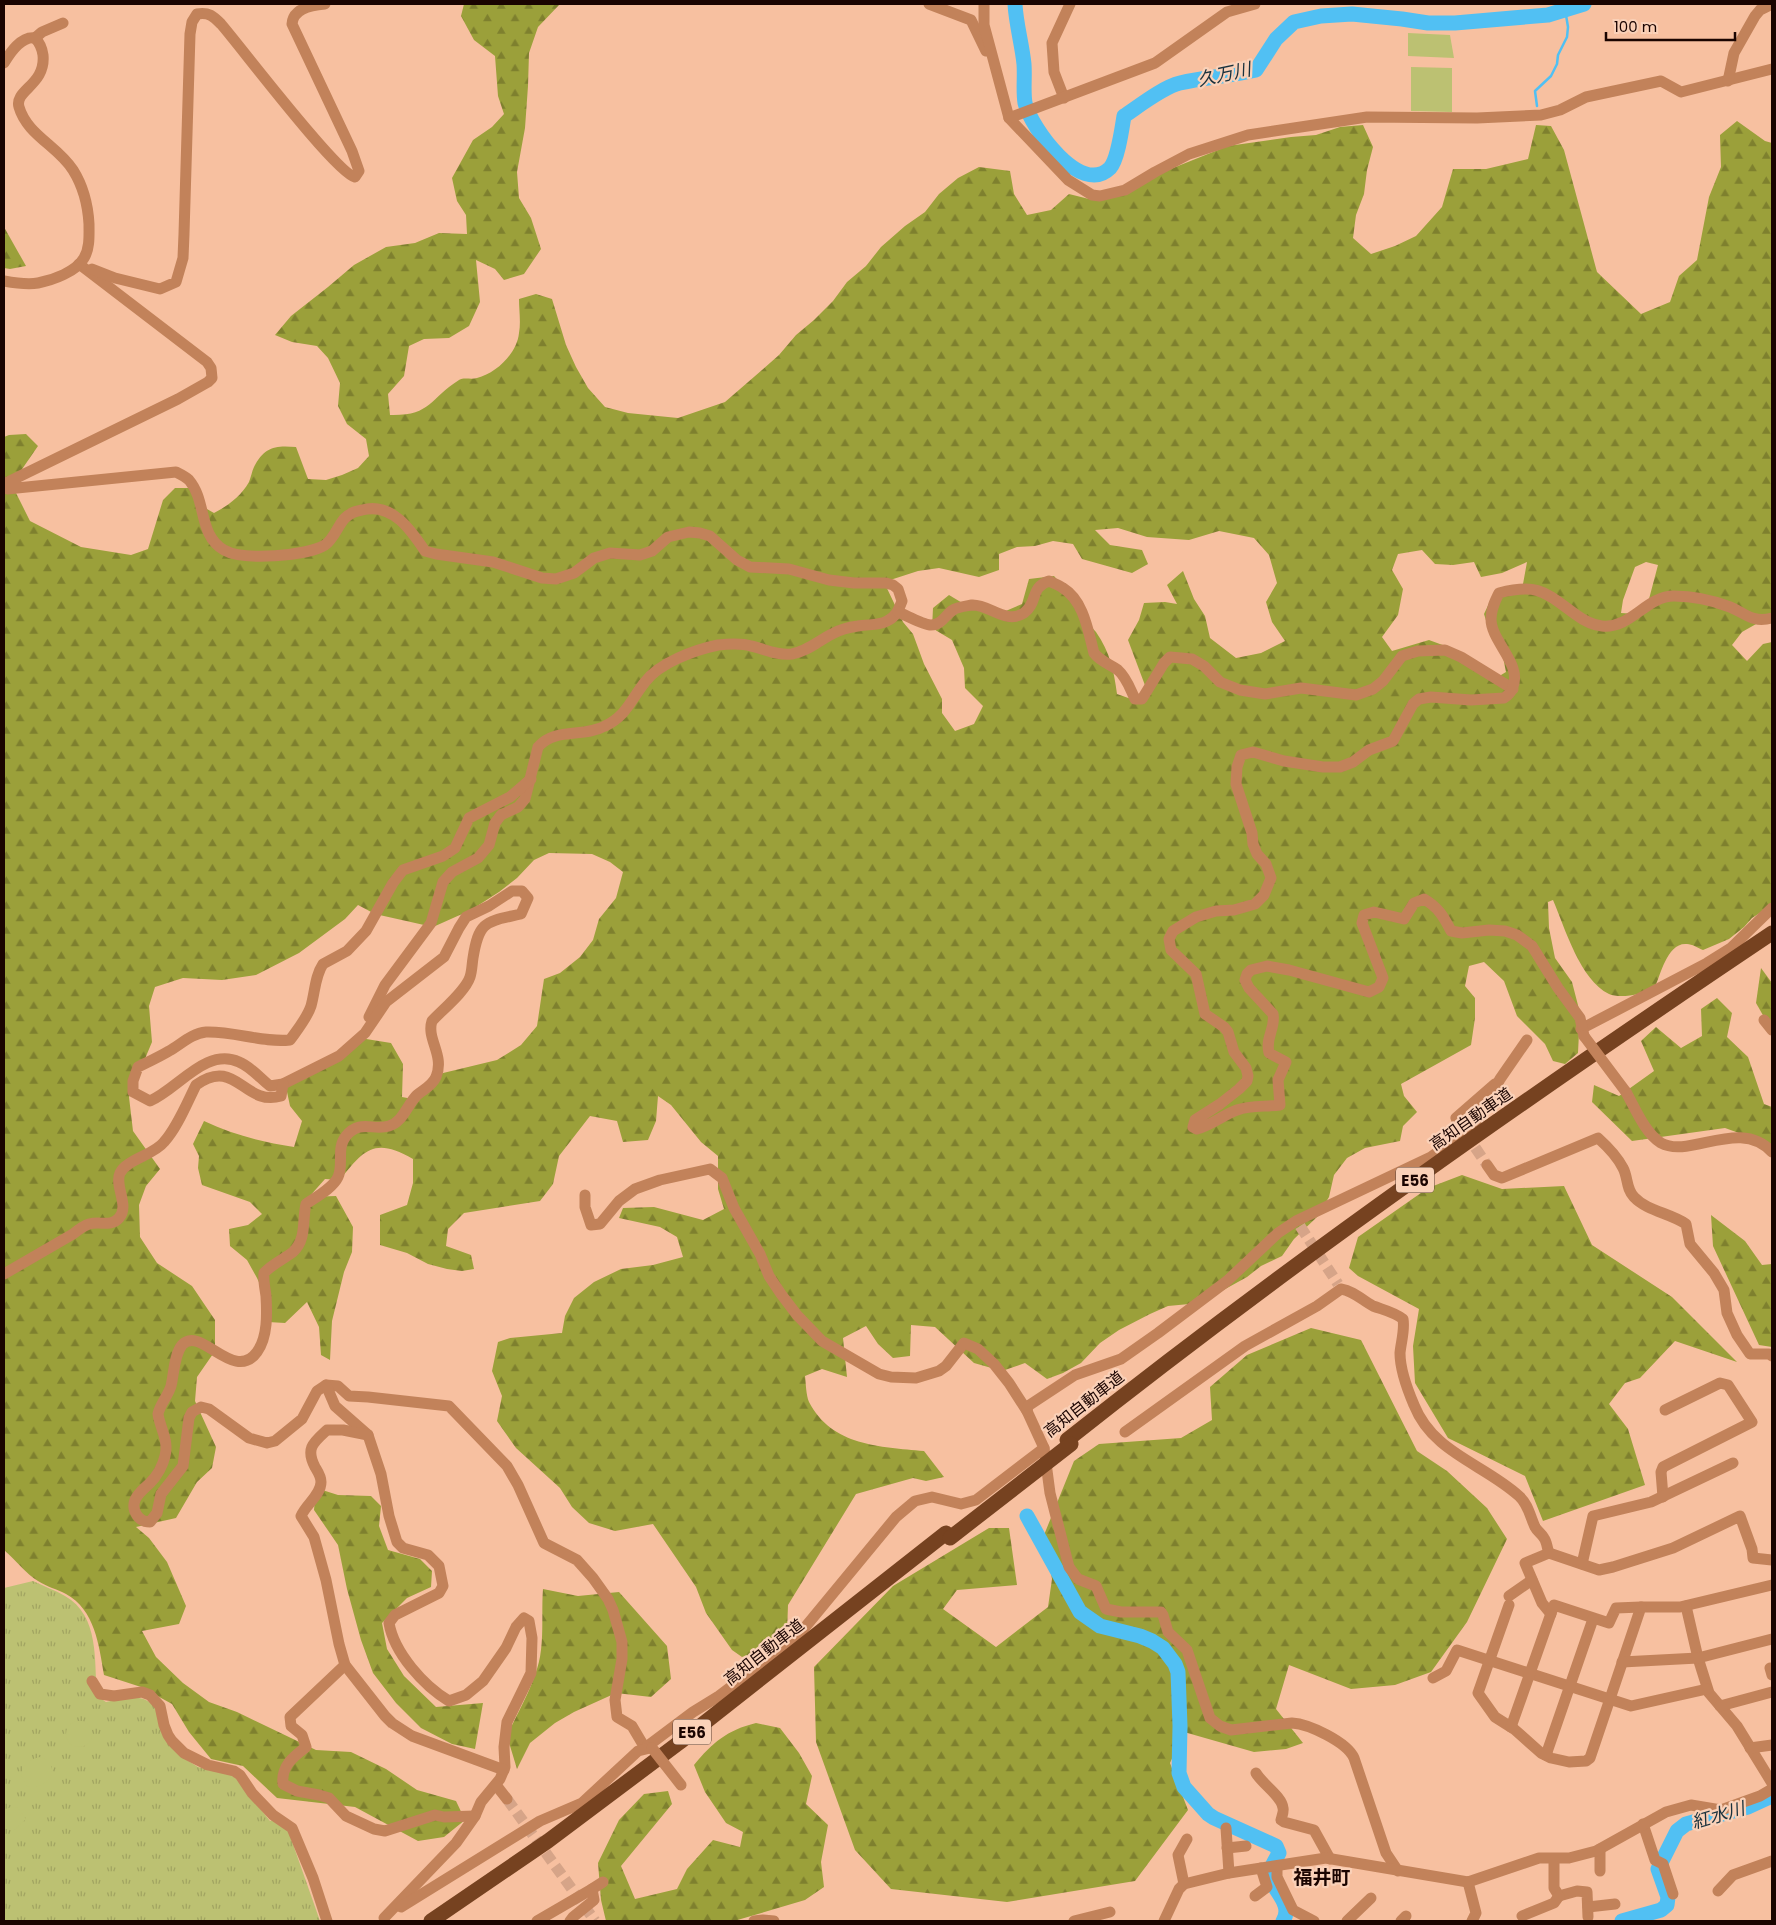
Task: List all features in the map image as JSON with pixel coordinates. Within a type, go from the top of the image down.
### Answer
[{"type":"highway","name":"高知自動車道","points":[[1069,1442],[1158,1368],[1345,1230],[1647,1017],[1772,933]]},
{"type":"highway","name":"高知自動車道","points":[[431,1921],[548,1841],[680,1742],[1069,1442],[1244,1313],[1445,1167],[1630,1037],[1772,941]]},
{"type":"highway","name":"高知自動車道","points":[[446,1921],[558,1843],[641,1780],[948,1536]]},
{"type":"street","points":[[79,264],[115,278],[160,289],[176,282],[182,258],[184,234],[190,34],[192,22],[198,14],[206,12],[212,14],[222,24],[325,151],[349,176],[355,177],[358,170],[352,151],[292,24],[292,20],[300,10],[325,4]]},
{"type":"street","points":[[929,4],[971,20],[984,50],[992,55]]},
{"type":"street","points":[[984,4],[984,25],[992,55],[1014,115],[1068,180],[1092,195],[1100,196],[1125,190],[1190,154],[1248,135],[1367,117],[1478,118],[1541,115],[1560,110],[1594,94],[1661,81],[1682,92],[1772,69]]},
{"type":"street","points":[[1064,98],[1054,72],[1052,43],[1070,4]]},
{"type":"street","points":[[1014,115],[1155,63],[1227,12],[1255,4]]},
{"type":"street","points":[[1728,80],[1734,53],[1755,16],[1760,10],[1772,4]]},
{"type":"street","points":[[4,63],[10,52],[21,42],[34,38],[42,32],[64,23]]},
{"type":"street","points":[[4,281],[37,283],[62,276],[79,264],[88,249],[88,214],[81,183],[61,154],[24,120],[18,104],[20,95],[38,79],[42,70],[43,53],[40,44],[34,38]]},
{"type":"street","points":[[79,264],[207,362],[211,368],[212,378],[178,399],[6,483],[7,488],[176,472],[188,480],[195,490],[208,534],[225,550],[258,556],[307,551],[326,545],[345,518],[352,512],[366,509],[383,510],[398,517],[412,531],[424,550],[436,554],[493,562],[542,578],[556,579],[574,573],[594,558],[610,553],[640,555],[652,550],[668,537],[689,532],[710,536],[737,560],[750,567],[789,569],[829,580],[854,584],[886,583],[898,589],[902,601],[898,612],[888,621],[874,625],[857,626],[833,634],[807,650],[791,654],[776,654],[737,644],[717,645],[674,660],[657,669],[645,681],[620,717],[603,728],[586,732],[560,734],[544,740],[538,747],[526,799],[518,807],[501,816],[495,823],[489,845],[478,858],[452,872],[444,882],[431,923],[385,985],[370,1014],[365,1033]]},
{"type":"street","points":[[898,612],[930,625],[940,623],[954,609],[973,605],[1010,617],[1023,613],[1032,604],[1037,587],[1049,581],[1063,588],[1075,599],[1081,610],[1094,654],[1098,659],[1117,669],[1125,678],[1135,699],[1142,699],[1170,657],[1192,659],[1204,666],[1220,682],[1240,690],[1265,694],[1301,688],[1356,695],[1373,689],[1383,681],[1402,656],[1418,651],[1445,650],[1461,657],[1513,689]]},
{"type":"street","points":[[1772,618],[1756,620],[1731,608],[1703,599],[1672,596],[1655,601],[1628,620],[1614,626],[1602,626],[1587,623],[1546,592],[1514,589],[1499,593],[1493,606],[1491,620],[1494,634],[1508,656],[1515,677],[1513,689],[1504,698],[1494,700],[1431,697],[1419,699],[1413,704],[1392,741],[1369,750],[1353,762],[1340,767],[1323,767],[1284,761],[1253,752],[1241,755],[1237,767],[1236,784],[1252,834],[1253,844],[1257,854],[1266,864],[1271,878],[1264,894],[1255,904],[1234,910],[1216,911],[1196,917],[1173,931],[1169,938],[1171,950],[1196,974],[1205,1014],[1228,1032],[1234,1052],[1246,1068],[1248,1076],[1247,1081],[1239,1089],[1195,1120],[1193,1127],[1197,1130],[1236,1110],[1280,1105],[1278,1080],[1286,1062],[1268,1053],[1267,1044],[1274,1020],[1273,1014],[1249,988],[1245,980],[1247,974],[1256,968],[1267,966],[1289,970],[1369,992],[1379,987],[1383,978],[1362,923],[1364,915],[1374,912],[1404,919],[1414,903],[1424,899],[1434,904],[1443,915],[1451,931],[1462,933],[1489,930],[1506,931],[1517,935],[1532,946],[1558,988],[1580,1018],[1583,1032],[1626,1092],[1651,1135],[1666,1145],[1682,1147],[1729,1138],[1752,1140],[1765,1144],[1772,1152]]},
{"type":"street","points":[[531,779],[510,797],[469,818],[455,848],[443,856],[403,870],[393,883],[366,931],[347,951],[323,964],[320,968],[311,1006],[290,1040],[279,1041],[245,1035],[204,1032],[194,1035],[168,1052],[138,1067],[133,1081],[133,1092],[150,1101],[163,1096],[196,1069],[225,1058],[240,1062],[270,1086],[283,1084],[339,1056],[365,1033],[386,1002],[444,957],[466,917],[489,906],[512,891],[522,891],[528,898],[521,914],[492,921],[481,929],[476,938],[470,978],[466,986],[432,1021],[430,1028],[438,1053],[438,1069],[432,1084],[416,1096],[395,1123],[382,1127],[360,1126],[351,1130],[343,1139],[338,1177],[325,1191],[306,1204],[305,1226],[299,1245],[294,1251],[264,1273],[267,1316],[263,1338],[257,1352],[250,1358],[238,1361],[228,1359],[197,1341],[187,1341],[181,1347],[170,1387],[158,1414],[166,1439],[166,1454],[154,1478],[135,1501],[136,1514],[146,1522],[155,1518],[161,1494],[183,1466],[187,1424],[192,1412],[201,1407],[209,1409],[249,1438],[267,1443],[275,1441],[302,1420],[316,1391],[326,1384],[338,1386],[350,1396],[449,1406],[507,1466],[518,1484],[544,1543],[577,1560],[594,1578],[608,1599],[614,1610],[622,1642],[622,1658],[615,1700],[617,1717],[632,1726],[681,1785]]},
{"type":"street","points":[[1583,1032],[1731,948],[1772,909]]},
{"type":"street","points":[[1764,1020],[1772,1030]]},
{"type":"street","points":[[1027,1412],[1028,1406],[1075,1375],[1121,1359],[1158,1333],[1227,1281],[1278,1233],[1431,1157],[1475,1125],[1500,1079],[1527,1040]]},
{"type":"street","points":[[4,1274],[81,1228],[90,1224],[109,1224],[118,1218],[121,1215],[122,1205],[119,1180],[122,1170],[164,1143],[196,1085],[204,1079],[216,1074],[224,1076],[261,1097],[269,1098],[281,1096],[283,1084]]},
{"type":"street","points":[[1462,1129],[1456,1118],[1500,1079]]},
{"type":"street","points":[[1487,1165],[1494,1175],[1502,1178],[1598,1138],[1611,1150],[1624,1168],[1629,1192],[1635,1198],[1652,1209],[1678,1218],[1686,1224],[1690,1244],[1714,1273],[1724,1290],[1727,1313],[1737,1335],[1750,1354],[1769,1354],[1772,1356]]},
{"type":"street","points":[[584,1195],[591,1225],[595,1226],[600,1224],[619,1201],[635,1189],[660,1180],[710,1169],[722,1178],[734,1208],[760,1254],[769,1276],[797,1315],[822,1341],[879,1374],[891,1377],[916,1378],[939,1371],[946,1366],[964,1343],[978,1349],[994,1364],[1009,1383],[1027,1412],[1044,1448],[1052,1502],[1069,1567],[1078,1578],[1096,1586],[1106,1609],[1121,1612],[1161,1612],[1164,1615],[1168,1632],[1187,1650],[1210,1718],[1220,1726],[1231,1730],[1292,1723],[1301,1724],[1345,1746],[1354,1758],[1386,1853],[1398,1871]]},
{"type":"street","points":[[1125,1432],[1245,1346],[1304,1314],[1339,1287],[1349,1290],[1372,1305],[1397,1314],[1403,1319],[1400,1355],[1402,1367],[1414,1405],[1424,1425],[1436,1439],[1450,1450],[1499,1480],[1520,1497],[1536,1529],[1544,1538],[1549,1553]]},
{"type":"street","points":[[1663,1497],[1661,1472],[1663,1467],[1752,1422],[1728,1385],[1720,1383],[1665,1410]]},
{"type":"street","points":[[326,1384],[335,1406],[368,1435],[381,1474],[389,1516],[397,1542],[402,1548],[428,1555],[439,1566],[443,1586],[439,1593],[395,1615],[389,1623],[391,1636],[404,1659],[436,1694],[448,1701],[466,1695],[483,1681],[506,1648],[516,1627],[524,1618],[529,1621],[532,1638],[531,1673],[507,1722],[504,1770],[496,1785],[481,1802],[475,1816],[444,1857],[381,1919]]},
{"type":"street","points":[[368,1435],[343,1430],[328,1430],[313,1443],[310,1453],[321,1483],[317,1494],[304,1509],[301,1516],[314,1537],[326,1580],[345,1665],[392,1723],[412,1736],[504,1770]]},
{"type":"street","points":[[381,1919],[540,1821],[582,1803],[638,1750],[649,1748],[693,1712],[719,1696],[797,1637],[896,1517],[914,1501],[932,1497],[961,1504],[976,1500],[1044,1448]]},
{"type":"street","points":[[1582,1564],[1593,1516],[1651,1502],[1733,1463]]},
{"type":"street","points":[[1551,1614],[1542,1603],[1525,1564],[1549,1553],[1599,1570],[1673,1548],[1740,1516],[1752,1549],[1753,1558],[1772,1560]]},
{"type":"street","points":[[1532,1580],[1509,1601],[1478,1693],[1495,1717],[1511,1727],[1546,1755],[1569,1762],[1586,1761],[1590,1758],[1641,1607]]},
{"type":"street","points":[[1511,1727],[1554,1605],[1609,1623],[1616,1608],[1686,1606],[1772,1585]]},
{"type":"street","points":[[1686,1606],[1698,1658],[1709,1693],[1737,1726],[1772,1784]]},
{"type":"street","points":[[1546,1755],[1593,1619]]},
{"type":"street","points":[[1622,1662],[1698,1658],[1772,1639]]},
{"type":"street","points":[[1433,1678],[1446,1671],[1457,1650],[1630,1706],[1708,1689]]},
{"type":"street","points":[[345,1665],[290,1717],[291,1726],[302,1735],[306,1747],[292,1758],[286,1766],[282,1776],[283,1784],[297,1790],[329,1798],[346,1816],[374,1829],[385,1831],[435,1815],[444,1817],[475,1816]]},
{"type":"street","points":[[92,1681],[100,1694],[107,1696],[142,1692],[155,1699],[160,1706],[164,1725],[172,1741],[194,1760],[234,1771],[240,1775],[252,1793],[272,1815],[292,1828],[313,1878],[327,1921]]},
{"type":"street","points":[[1720,1706],[1772,1692]]},
{"type":"street","points":[[1750,1748],[1772,1745]]},
{"type":"street","points":[[1256,1774],[1259,1780],[1280,1799],[1284,1807],[1281,1820],[1314,1830],[1330,1859]]},
{"type":"street","points":[[496,1785],[507,1799]]},
{"type":"street","points":[[1164,1921],[1178,1889],[1184,1884],[1229,1873],[1308,1860],[1330,1859],[1468,1882],[1539,1858],[1554,1859],[1577,1856],[1600,1849],[1666,1812],[1691,1805],[1720,1810],[1760,1796],[1772,1789]]},
{"type":"street","points":[[1643,1824],[1673,1894]]},
{"type":"street","points":[[1226,1828],[1229,1873]]},
{"type":"street","points":[[1184,1884],[1178,1855],[1187,1839]]},
{"type":"street","points":[[1227,1848],[1246,1846]]},
{"type":"street","points":[[1600,1849],[1600,1871]]},
{"type":"street","points":[[1554,1859],[1554,1888],[1559,1896]]},
{"type":"street","points":[[1718,1891],[1733,1875],[1772,1860]]},
{"type":"street","points":[[1255,1896],[1267,1888],[1270,1867]]},
{"type":"street","points":[[1270,1867],[1293,1910],[1311,1920]]},
{"type":"street","points":[[537,1921],[603,1882]]},
{"type":"street","points":[[1468,1882],[1476,1913],[1472,1921]]},
{"type":"street","points":[[570,1921],[594,1900],[592,1889]]},
{"type":"street","points":[[1522,1916],[1554,1903],[1559,1896],[1576,1891],[1586,1892],[1588,1912],[1615,1904]]},
{"type":"street","points":[[1347,1921],[1371,1898]]},
{"type":"street","points":[[1074,1921],[1110,1912]]},
{"type":"street","points":[[754,1921],[774,1921]]},
{"type":"green space","points":[[464,4],[560,4],[538,27],[529,53],[525,128],[517,172],[519,198],[531,218],[541,249],[524,274],[504,280],[495,269],[476,260],[480,302],[469,326],[449,338],[424,339],[409,346],[404,376],[388,394],[390,415],[414,413],[429,405],[459,380],[477,378],[499,367],[510,355],[517,340],[520,325],[519,299],[536,294],[552,299],[566,345],[576,367],[588,388],[605,407],[628,413],[678,418],[725,402],[779,355],[796,335],[833,301],[847,282],[866,266],[881,247],[925,212],[939,194],[958,178],[979,167],[1010,171],[1014,194],[1027,215],[1051,210],[1069,194],[1093,200],[1228,146],[1316,135],[1340,127],[1363,125],[1373,147],[1367,170],[1364,194],[1356,215],[1353,238],[1371,254],[1416,236],[1442,207],[1453,169],[1486,169],[1528,159],[1536,125],[1551,126],[1564,150],[1597,272],[1641,314],[1670,302],[1679,276],[1697,260],[1709,197],[1721,167],[1720,135],[1737,121],[1765,141],[1772,143],[1772,615],[1742,632],[1732,645],[1747,661],[1763,644],[1772,642],[1772,905],[1752,918],[1729,939],[1703,950],[1689,944],[1674,948],[1662,968],[1654,989],[1644,993],[1619,996],[1609,994],[1590,977],[1568,938],[1553,900],[1548,902],[1549,928],[1555,958],[1572,982],[1580,1013],[1578,1053],[1565,1064],[1553,1061],[1545,1044],[1517,1016],[1504,981],[1484,962],[1469,966],[1465,986],[1475,998],[1475,1018],[1471,1045],[1401,1084],[1404,1096],[1417,1112],[1403,1126],[1400,1141],[1365,1148],[1347,1158],[1334,1175],[1329,1197],[1317,1217],[1294,1239],[1282,1256],[1261,1266],[1247,1277],[1200,1303],[1168,1306],[1119,1330],[1100,1343],[1081,1363],[1063,1373],[1047,1379],[1025,1363],[1002,1371],[974,1363],[935,1327],[911,1325],[910,1356],[893,1358],[878,1344],[866,1326],[843,1338],[847,1377],[822,1369],[805,1376],[809,1402],[819,1417],[830,1428],[844,1436],[859,1441],[891,1448],[924,1451],[944,1477],[926,1481],[913,1478],[856,1494],[788,1605],[787,1633],[770,1648],[742,1657],[732,1650],[706,1613],[696,1587],[653,1524],[615,1531],[589,1523],[572,1507],[560,1488],[516,1448],[497,1421],[502,1396],[492,1371],[498,1342],[510,1338],[562,1333],[565,1316],[574,1298],[594,1282],[621,1269],[653,1265],[683,1257],[677,1237],[660,1227],[619,1218],[623,1208],[654,1207],[703,1220],[724,1209],[718,1189],[718,1156],[701,1142],[671,1105],[658,1096],[656,1121],[648,1140],[623,1142],[617,1121],[590,1116],[559,1156],[553,1184],[540,1201],[464,1213],[448,1229],[446,1246],[471,1255],[474,1269],[462,1271],[447,1269],[428,1264],[407,1253],[380,1245],[380,1215],[407,1205],[413,1183],[413,1159],[389,1149],[371,1150],[356,1161],[340,1180],[325,1179],[309,1197],[336,1196],[353,1227],[352,1252],[344,1272],[332,1321],[330,1360],[321,1355],[319,1327],[307,1302],[285,1323],[268,1322],[269,1304],[247,1260],[230,1246],[229,1229],[248,1225],[262,1214],[250,1202],[202,1185],[198,1168],[199,1156],[193,1144],[204,1121],[248,1137],[294,1147],[302,1121],[290,1106],[286,1087],[360,1038],[391,1043],[403,1064],[402,1097],[418,1100],[439,1074],[497,1060],[521,1045],[537,1026],[544,979],[560,973],[580,957],[593,940],[599,919],[616,898],[623,872],[610,862],[592,854],[549,853],[534,860],[517,878],[471,910],[433,927],[375,914],[358,905],[345,919],[299,953],[256,975],[222,980],[183,978],[155,987],[149,1006],[152,1042],[129,1097],[133,1131],[160,1169],[146,1186],[139,1205],[140,1237],[157,1263],[192,1286],[215,1320],[215,1351],[197,1377],[195,1401],[216,1447],[212,1468],[197,1482],[176,1518],[136,1527],[149,1538],[167,1562],[186,1606],[179,1624],[142,1631],[156,1657],[183,1683],[209,1702],[237,1712],[316,1750],[351,1752],[386,1769],[417,1790],[456,1801],[465,1820],[444,1837],[418,1841],[355,1807],[277,1798],[243,1766],[211,1759],[189,1732],[172,1704],[141,1687],[104,1675],[94,1629],[83,1609],[66,1594],[34,1578],[4,1550],[4,437],[26,434],[38,446],[18,475],[15,491],[30,521],[81,547],[131,555],[148,549],[163,500],[175,488],[192,488],[198,504],[214,513],[229,504],[242,492],[249,482],[258,460],[266,451],[276,447],[296,447],[308,479],[326,480],[358,468],[369,456],[366,439],[347,424],[338,406],[340,383],[328,358],[317,346],[292,342],[275,335],[291,316],[354,265],[386,247],[415,243],[439,233],[467,234],[466,215],[457,201],[452,178],[473,140],[492,127],[504,114],[498,96],[495,56],[474,40],[461,16]],"holes":[[[1118,528],[1147,537],[1189,540],[1219,531],[1254,538],[1269,555],[1277,583],[1266,602],[1272,622],[1285,641],[1261,653],[1236,658],[1210,638],[1205,616],[1194,599],[1183,571],[1167,585],[1177,604],[1165,602],[1144,603],[1139,620],[1128,640],[1146,688],[1134,700],[1117,694],[1113,670],[1105,647],[1096,632],[1084,619],[1066,590],[1054,576],[1029,579],[1022,604],[994,616],[969,607],[949,595],[933,608],[932,628],[952,640],[964,668],[965,688],[983,706],[974,724],[955,731],[942,713],[942,699],[924,664],[913,634],[903,622],[884,582],[918,571],[939,568],[979,577],[999,570],[999,554],[1017,547],[1035,546],[1053,541],[1073,544],[1082,559],[1132,573],[1148,564],[1142,550],[1110,545],[1095,530]],[[1422,550],[1435,564],[1453,565],[1474,562],[1481,577],[1502,573],[1527,562],[1523,584],[1492,597],[1484,614],[1491,636],[1503,657],[1506,672],[1491,681],[1448,647],[1429,640],[1392,651],[1382,637],[1398,615],[1403,589],[1392,570],[1398,554]],[[1646,562],[1658,565],[1649,599],[1637,614],[1621,613],[1623,600],[1635,567]]]},
{"type":"green space","points":[[1408,33],[1450,35],[1454,58],[1408,56]]},
{"type":"green space","points":[[1411,67],[1452,68],[1452,112],[1411,111]]},
{"type":"green space","points":[[4,227],[26,266],[10,269],[4,268]]},
{"type":"green space","points":[[1761,968],[1772,983],[1772,1031],[1756,1003]]},
{"type":"green space","points":[[1717,998],[1732,1013],[1727,1037],[1748,1057],[1764,1104],[1772,1107],[1772,1145],[1725,1128],[1632,1141],[1592,1102],[1594,1085],[1619,1096],[1654,1071],[1641,1041],[1656,1027],[1681,1048],[1702,1036],[1701,1009]]},
{"type":"green space","points":[[1462,1175],[1502,1189],[1564,1186],[1592,1245],[1672,1297],[1737,1362],[1675,1341],[1640,1378],[1625,1383],[1609,1404],[1628,1429],[1645,1485],[1543,1521],[1525,1476],[1448,1438],[1415,1383],[1413,1346],[1419,1309],[1358,1276],[1349,1268],[1358,1237],[1428,1188]]},
{"type":"green space","points":[[1711,1215],[1745,1241],[1762,1265],[1772,1264],[1772,1347],[1759,1345],[1713,1246]]},
{"type":"green space","points":[[1311,1328],[1361,1340],[1417,1451],[1447,1471],[1487,1508],[1507,1539],[1467,1622],[1431,1672],[1395,1685],[1351,1689],[1289,1665],[1276,1709],[1303,1743],[1286,1749],[1254,1752],[1184,1732],[1170,1763],[1188,1810],[1135,1881],[1007,1902],[891,1889],[855,1850],[816,1742],[814,1667],[893,1586],[989,1528],[1009,1528],[1017,1585],[957,1590],[943,1609],[996,1647],[1048,1607],[1052,1579],[1044,1535],[1074,1461],[1099,1444],[1181,1438],[1212,1420],[1210,1387],[1247,1355]]},
{"type":"green space","points":[[316,1488],[338,1495],[371,1496],[381,1506],[379,1526],[388,1550],[420,1559],[432,1571],[431,1587],[407,1598],[382,1623],[387,1649],[404,1676],[436,1707],[483,1703],[475,1749],[452,1744],[421,1728],[396,1703],[373,1673],[361,1640],[347,1589],[338,1545],[314,1510]]},
{"type":"green space","points":[[33,1581],[65,1596],[84,1615],[90,1627],[93,1640],[97,1696],[106,1702],[125,1698],[138,1698],[149,1702],[154,1706],[179,1755],[198,1767],[231,1775],[237,1779],[270,1821],[274,1819],[288,1830],[320,1921],[4,1921],[4,1588]]},
{"type":"green space","points":[[543,1589],[578,1596],[619,1592],[667,1646],[671,1679],[651,1697],[616,1693],[555,1723],[530,1743],[517,1769],[507,1736],[537,1669],[542,1640]]},
{"type":"green space","points":[[79,1721],[88,1725],[92,1734],[88,1743],[79,1747],[70,1743],[66,1734],[70,1725]]},
{"type":"green space","points":[[756,1723],[780,1728],[799,1753],[812,1776],[806,1804],[828,1825],[821,1862],[824,1887],[805,1900],[734,1921],[606,1921],[601,1900],[598,1863],[619,1820],[644,1794],[668,1791],[672,1804],[621,1866],[635,1899],[677,1889],[687,1869],[713,1840],[740,1847],[743,1832],[726,1823],[705,1792],[694,1765],[721,1738],[737,1729]]},
{"type":"green space","points":[[39,1757],[51,1765],[51,1776],[48,1781],[42,1784],[27,1786],[21,1776],[23,1769],[29,1762]]},
{"type":"green space","points":[[11,1807],[18,1808],[26,1819],[13,1831],[4,1828],[4,1810]]},
{"type":"waterway","name":"久万川","points":[[1015,4],[1024,64],[1025,103],[1029,114],[1037,128],[1059,156],[1072,167],[1085,174],[1098,175],[1113,164],[1124,116],[1151,97],[1173,85],[1256,70],[1276,39],[1294,22],[1321,16],[1352,14],[1428,23],[1455,23],[1548,15],[1584,4]]},
{"type":"waterway","points":[[1537,106],[1535,91],[1551,76],[1567,37],[1568,27],[1565,9]]},
{"type":"waterway","points":[[1027,1516],[1080,1612],[1100,1626],[1152,1641],[1163,1648],[1175,1664],[1178,1672],[1180,1726],[1179,1773],[1184,1787],[1208,1814],[1214,1818],[1276,1846],[1279,1853],[1270,1876],[1286,1909],[1283,1921]]},
{"type":"waterway","name":"紅水川","points":[[1622,1921],[1661,1910],[1667,1905],[1668,1897],[1658,1869],[1677,1831],[1686,1824],[1748,1807],[1772,1796]]},
{"type":"tunnel","points":[[1466,1134],[1487,1165]]},
{"type":"tunnel","points":[[1300,1226],[1338,1284]]},
{"type":"tunnel","points":[[507,1799],[595,1921]]},
{"type":"district","name":"福井町","points":[[1322,1877]]}]
